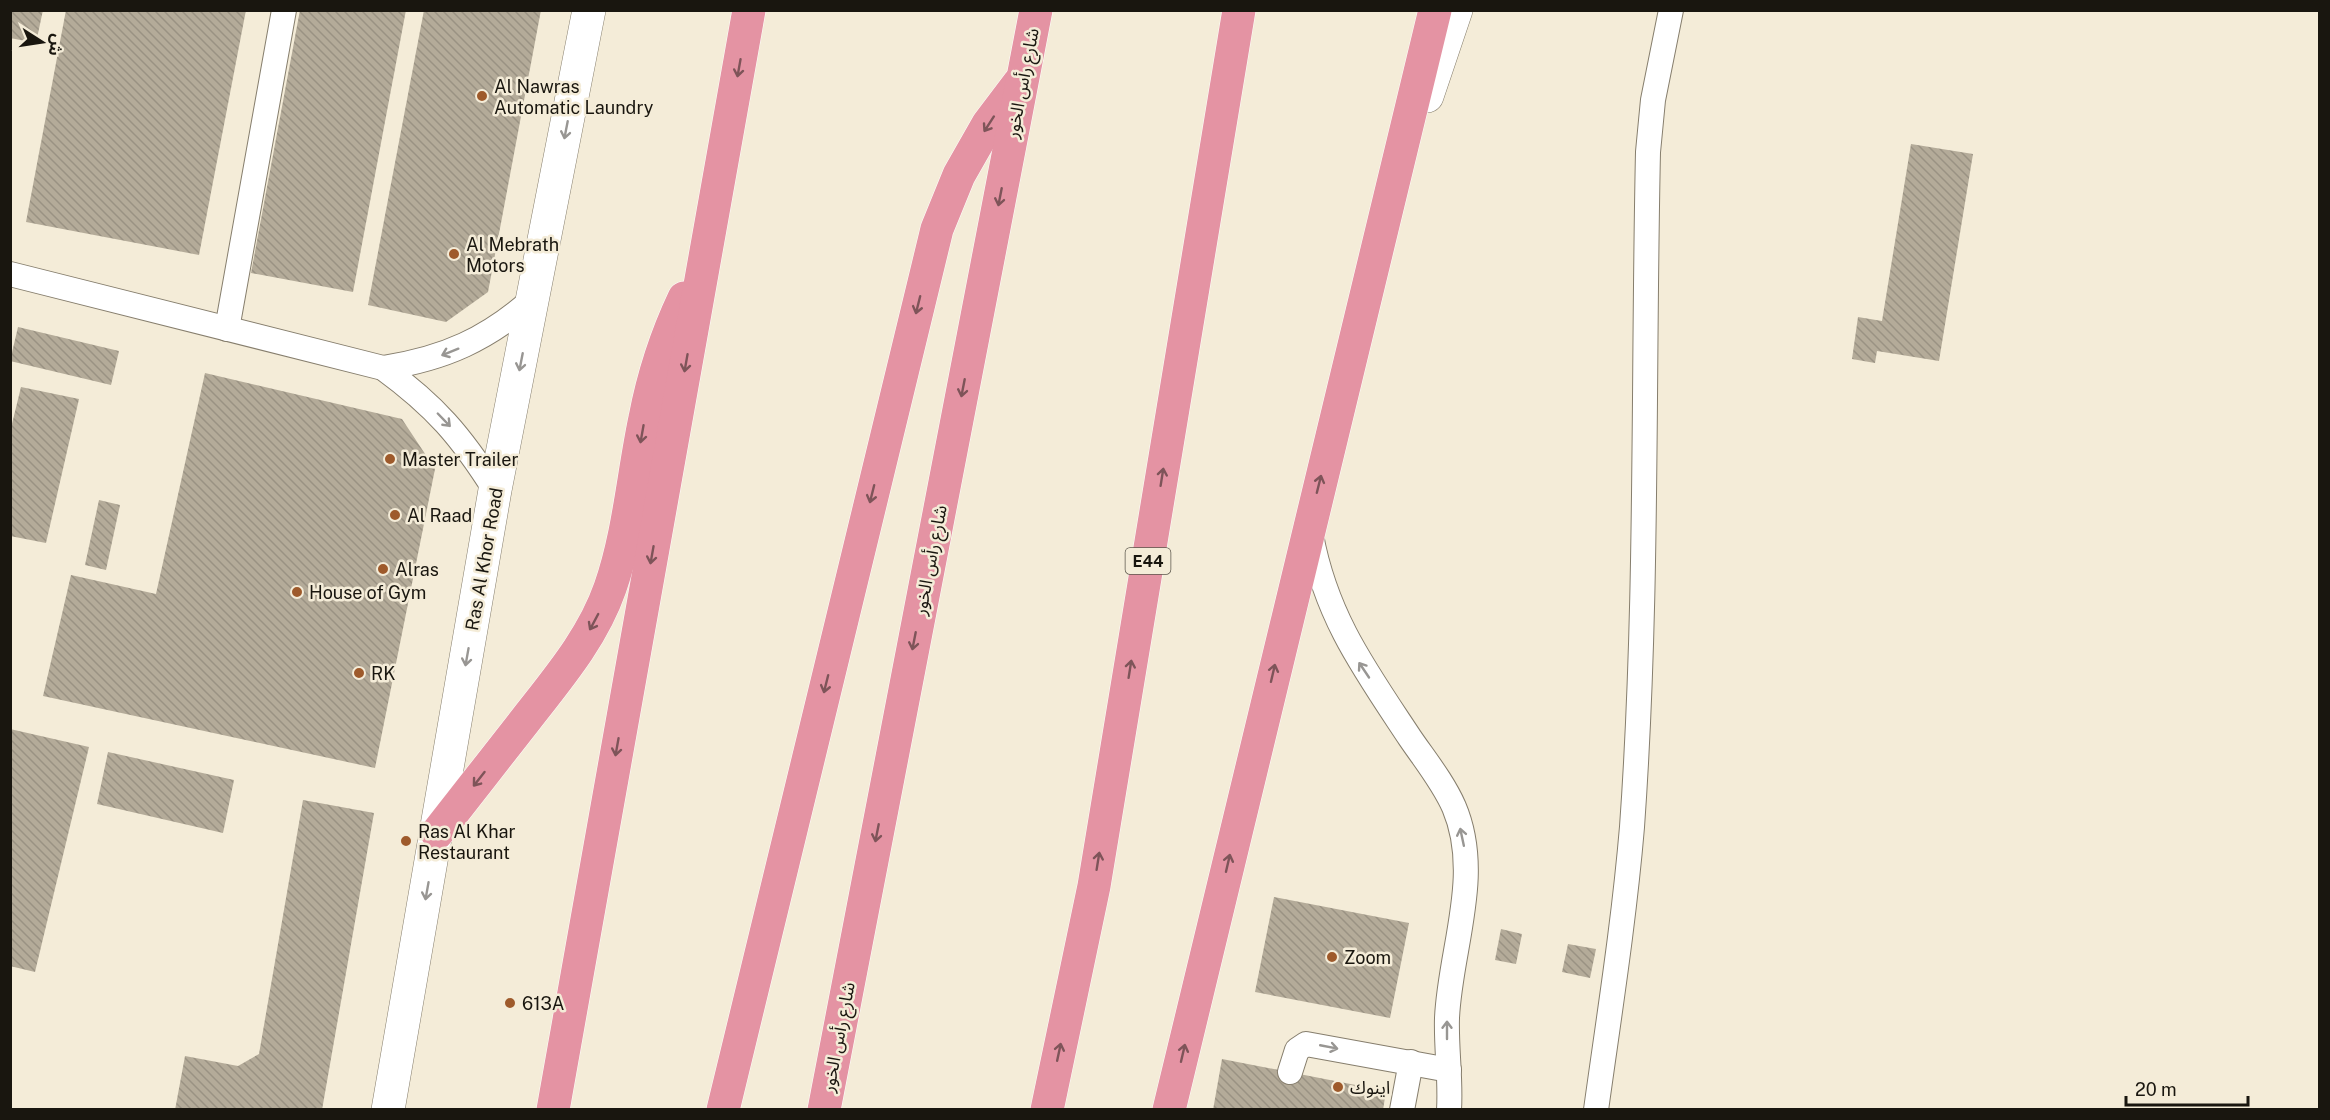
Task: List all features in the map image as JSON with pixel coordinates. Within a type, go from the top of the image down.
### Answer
[{"type":"highway","points":[[553,1110],[749,10]]},
{"type":"highway","name":"شارع رأس الخور","points":[[824,1110],[1036,10]]},
{"type":"highway","name":"E44","points":[[1047,1110],[1094,886],[1239,10]]},
{"type":"highway","points":[[1169,1110],[1435,10]]},
{"type":"highway","points":[[723,1110],[937,229],[959,175],[982,134],[1023,77]]},
{"type":"highway","points":[[437,833],[579,650],[596,620],[610,589],[620,556],[654,377],[684,299],[704,262]]},
{"type":"street","name":"Ras Al Khor Road","points":[[388,1110],[495,490],[589,10]]},
{"type":"street","points":[[1387,211],[1456,10]]},
{"type":"lane","points":[[226,329],[284,10]]},
{"type":"lane","points":[[1596,1110],[1624,910],[1632,827],[1640,662],[1648,152],[1653,100],[1671,10]]},
{"type":"lane","points":[[10,274],[383,368],[417,393],[447,422],[473,454],[495,490]]},
{"type":"lane","points":[[383,368],[429,359],[464,346],[513,317],[534,298]]},
{"type":"lane","points":[[1309,524],[1315,560],[1340,628],[1357,659],[1441,784],[1454,807],[1462,832],[1466,858],[1466,884],[1447,1020],[1449,1110]]},
{"type":"lane","points":[[1290,1072],[1297,1050],[1306,1044],[1449,1070]]},
{"type":"lane","points":[[1402,1110],[1411,1062]]},
{"type":"building","points":[[10,10],[43,10],[36,43],[10,38]]},
{"type":"building","points":[[66,10],[246,10],[199,255],[26,222]]},
{"type":"building","points":[[300,10],[406,10],[353,292],[251,273]]},
{"type":"building","points":[[424,10],[541,10],[488,292],[446,322],[368,305]]},
{"type":"building","points":[[1911,144],[1973,154],[1939,361],[1877,351],[1875,363],[1852,359],[1858,317],[1882,321]]},
{"type":"building","points":[[18,327],[119,351],[111,385],[10,361]]},
{"type":"building","points":[[205,373],[402,419],[435,469],[375,768],[43,696],[71,575],[156,594]]},
{"type":"building","points":[[21,387],[79,399],[46,543],[10,536],[10,432]]},
{"type":"building","points":[[99,500],[120,505],[106,570],[85,565]]},
{"type":"building","points":[[10,729],[89,747],[35,972],[10,966]]},
{"type":"building","points":[[108,752],[234,780],[223,833],[97,804]]},
{"type":"building","points":[[303,800],[374,813],[322,1110],[175,1110],[185,1056],[238,1066],[259,1054]]},
{"type":"building","name":"Zoom","points":[[1274,897],[1409,923],[1390,1018],[1255,992]]},
{"type":"building","points":[[1501,929],[1522,934],[1516,964],[1495,960]]},
{"type":"building","points":[[1568,944],[1596,949],[1590,978],[1562,972]]},
{"type":"building","points":[[1222,1059],[1386,1091],[1383,1110],[1213,1110]]},
{"type":"place","name":"Al Nawras Automatic Laundry","points":[[482,96]]},
{"type":"place","name":"Al Mebrath Motors","points":[[454,254]]},
{"type":"place","name":"Master Trailer","points":[[390,459]]},
{"type":"place","name":"Al Raad","points":[[395,515]]},
{"type":"place","name":"Alras","points":[[383,569]]},
{"type":"place","name":"House of Gym","points":[[297,592]]},
{"type":"place","name":"RK","points":[[359,673]]},
{"type":"place","name":"Ras Al Khar Restaurant","points":[[406,841]]},
{"type":"place","name":"Zoom","points":[[1332,957]]},
{"type":"place","name":"613A","points":[[510,1003]]},
{"type":"place","name":"اينوك","points":[[1338,1087]]}]
